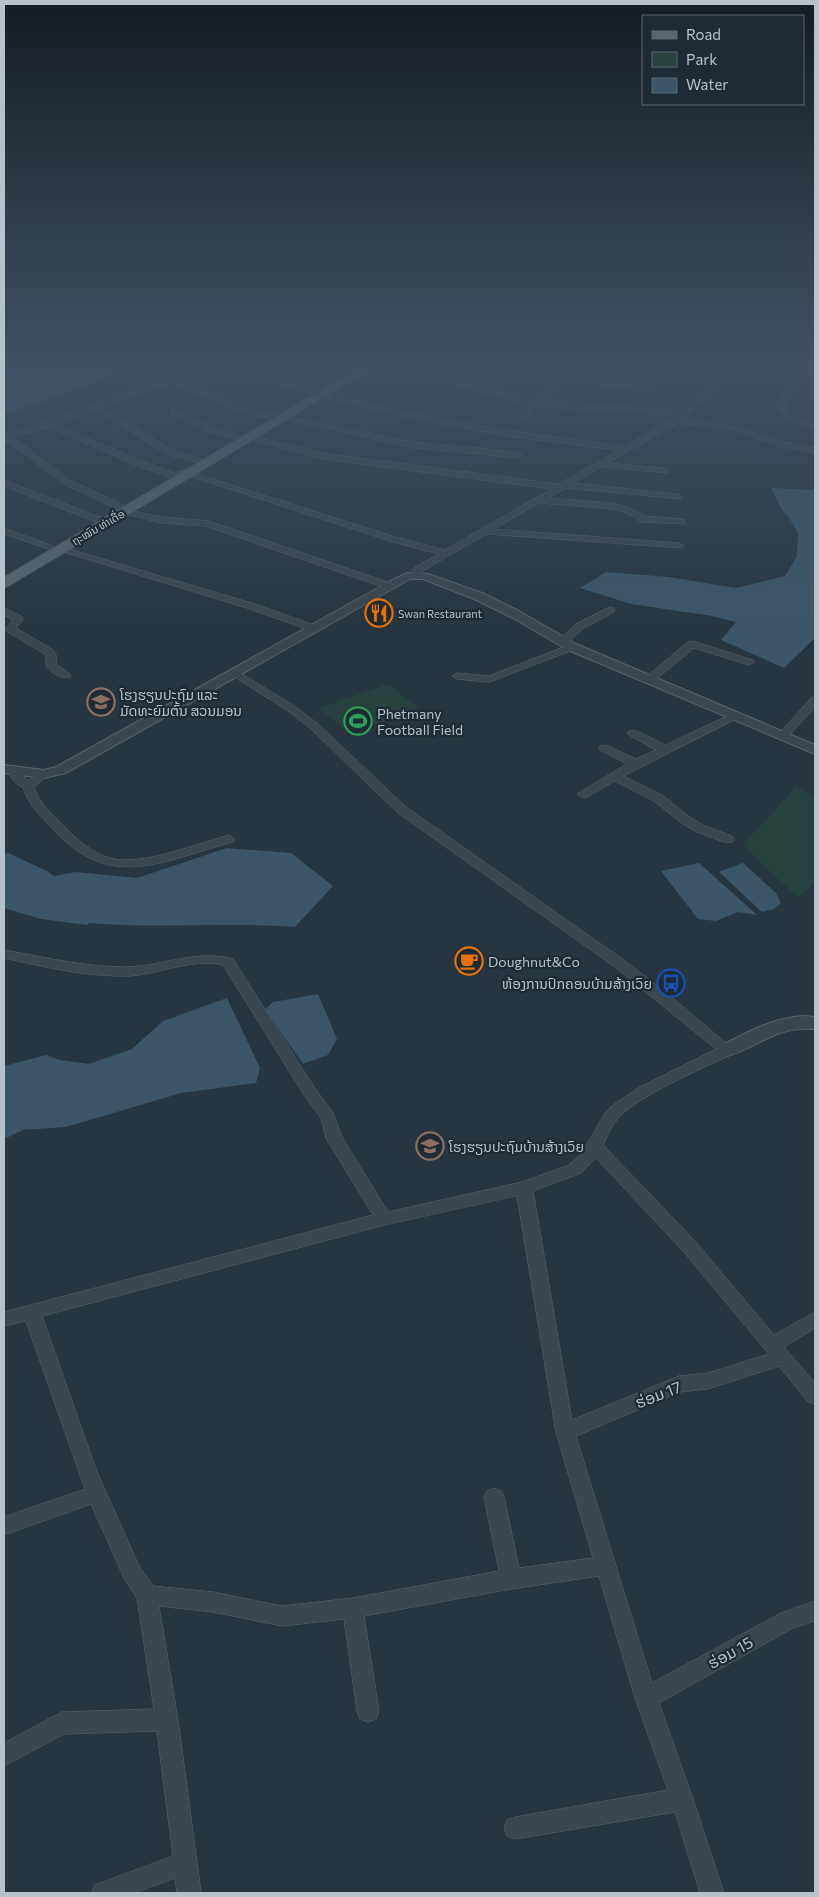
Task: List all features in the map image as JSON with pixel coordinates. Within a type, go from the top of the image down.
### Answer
[{"type":"main road","name":"ຖະໝົນ ທ່າເດື່ອ","points":[[181,474],[198,461],[214,453]]},
{"type":"main road","name":"ຖະໝົນ ທ່າເດື່ອ","points":[[4,576],[218,453]]},
{"type":"main road","name":"ຖະໝົນ ທ່າເດື່ອ","points":[[4,584],[99,520],[122,509]]},
{"type":"street","points":[[28,453],[65,481],[122,509],[162,520],[206,523],[389,586]]},
{"type":"street","points":[[114,453],[131,460],[396,540],[446,553]]},
{"type":"street","points":[[171,453],[198,461]]},
{"type":"street","points":[[308,453],[322,456],[562,486],[677,497]]},
{"type":"street","points":[[492,453],[518,455]]},
{"type":"street","points":[[415,575],[418,570],[446,553],[620,453]]},
{"type":"street","points":[[601,465],[665,471]]},
{"type":"street","points":[[4,483],[99,520]]},
{"type":"street","points":[[537,500],[614,506],[627,510],[642,519],[682,522]]},
{"type":"street","points":[[4,531],[251,606],[313,628]]},
{"type":"street","points":[[484,531],[679,546]]},
{"type":"street","points":[[10,770],[44,774],[61,770],[403,578],[415,575],[431,578],[478,596],[515,614],[567,644],[815,750]]},
{"type":"street","points":[[458,676],[489,678],[567,644],[580,626],[610,610]]},
{"type":"street","points":[[4,611],[18,618],[10,629],[49,652],[52,658],[51,665],[55,670],[66,675]]},
{"type":"street","points":[[650,679],[692,644],[749,662]]},
{"type":"street","points":[[234,672],[314,726],[402,810],[620,964],[727,1050]]},
{"type":"street","points":[[783,736],[815,700]]},
{"type":"street","points":[[583,794],[636,764],[734,716]]},
{"type":"street","points":[[633,733],[665,750]]},
{"type":"street","points":[[604,748],[636,764]]},
{"type":"street","points":[[10,770],[22,784],[28,785],[36,782],[44,774]]},
{"type":"street","points":[[614,776],[658,798],[701,828],[728,839]]},
{"type":"street","points":[[28,785],[34,800],[63,833],[90,854],[112,863],[138,863],[229,839]]},
{"type":"street","points":[[4,954],[89,970],[145,970],[204,957],[228,962],[309,1092],[328,1117],[334,1138],[384,1219]]},
{"type":"street","points":[[4,1319],[384,1219],[524,1188],[575,1169],[588,1157],[610,1117],[628,1102],[772,1027],[813,1020]]},
{"type":"street","points":[[594,1146],[689,1246],[815,1396]]},
{"type":"street","points":[[524,1188],[565,1432],[604,1566],[646,1698],[682,1799],[712,1893]]},
{"type":"street","points":[[31,1312],[87,1472],[98,1493],[132,1573],[147,1595],[167,1720],[189,1893]]},
{"type":"street","name":"ຮ່ອມ 17","points":[[565,1432],[679,1384],[708,1381],[777,1351],[815,1319]]},
{"type":"street","points":[[4,1526],[98,1493]]},
{"type":"street","points":[[494,1497],[511,1579]]},
{"type":"street","points":[[147,1595],[213,1602],[282,1616],[353,1608],[511,1579],[604,1566]]},
{"type":"street","points":[[353,1608],[368,1711]]},
{"type":"street","name":"ຮ່ອມ 15","points":[[646,1698],[788,1620],[815,1611]]},
{"type":"street","points":[[4,1755],[62,1723],[111,1720],[167,1720]]},
{"type":"street","points":[[515,1828],[682,1799]]},
{"type":"street","points":[[103,1893],[186,1863]]},
{"type":"green space","name":"Phetmany Football Field","points":[[388,684],[419,708],[349,733],[319,708]]},
{"type":"green space","points":[[796,787],[815,797],[815,882],[798,898],[742,845]]},
{"type":"water","points":[[771,488],[815,490],[815,638],[784,668],[721,640],[736,622],[712,616],[631,604],[580,588],[606,572],[669,577],[736,588],[785,576],[797,556],[798,534]]},
{"type":"water","points":[[227,848],[291,853],[333,886],[295,927],[89,923],[87,925],[41,919],[4,908],[4,855],[8,853],[54,876],[76,872],[137,878]]},
{"type":"water","points":[[699,863],[757,915],[738,912],[716,921],[698,919],[661,871]]},
{"type":"water","points":[[743,863],[776,893],[781,903],[774,909],[762,912],[719,872]]},
{"type":"water","points":[[318,994],[337,1039],[328,1055],[303,1064],[265,1010],[273,1002]]},
{"type":"water","points":[[227,998],[260,1068],[256,1083],[181,1093],[66,1127],[23,1130],[4,1139],[4,1066],[46,1055],[60,1060],[89,1064],[132,1049],[163,1021]]},
{"type":"place","name":"Swan Restaurant","points":[[379,613]]},
{"type":"place","name":"ໂຮງຮຽນປະຖົມ ແລະ ມັດທະຍົມຕົ້ນ ສວນມອນ","points":[[101,702]]},
{"type":"place","name":"Phetmany Football Field","points":[[358,721]]},
{"type":"place","name":"Doughnut&Co","points":[[469,961]]},
{"type":"place","name":"ຫ້ອງການປົກຄອນບ້າມສ້າງເວົຍ","points":[[671,983]]},
{"type":"place","name":"ໂຮງຮຽນປະຖົມບ້ານສ້າງເວົຍ","points":[[430,1146]]}]
